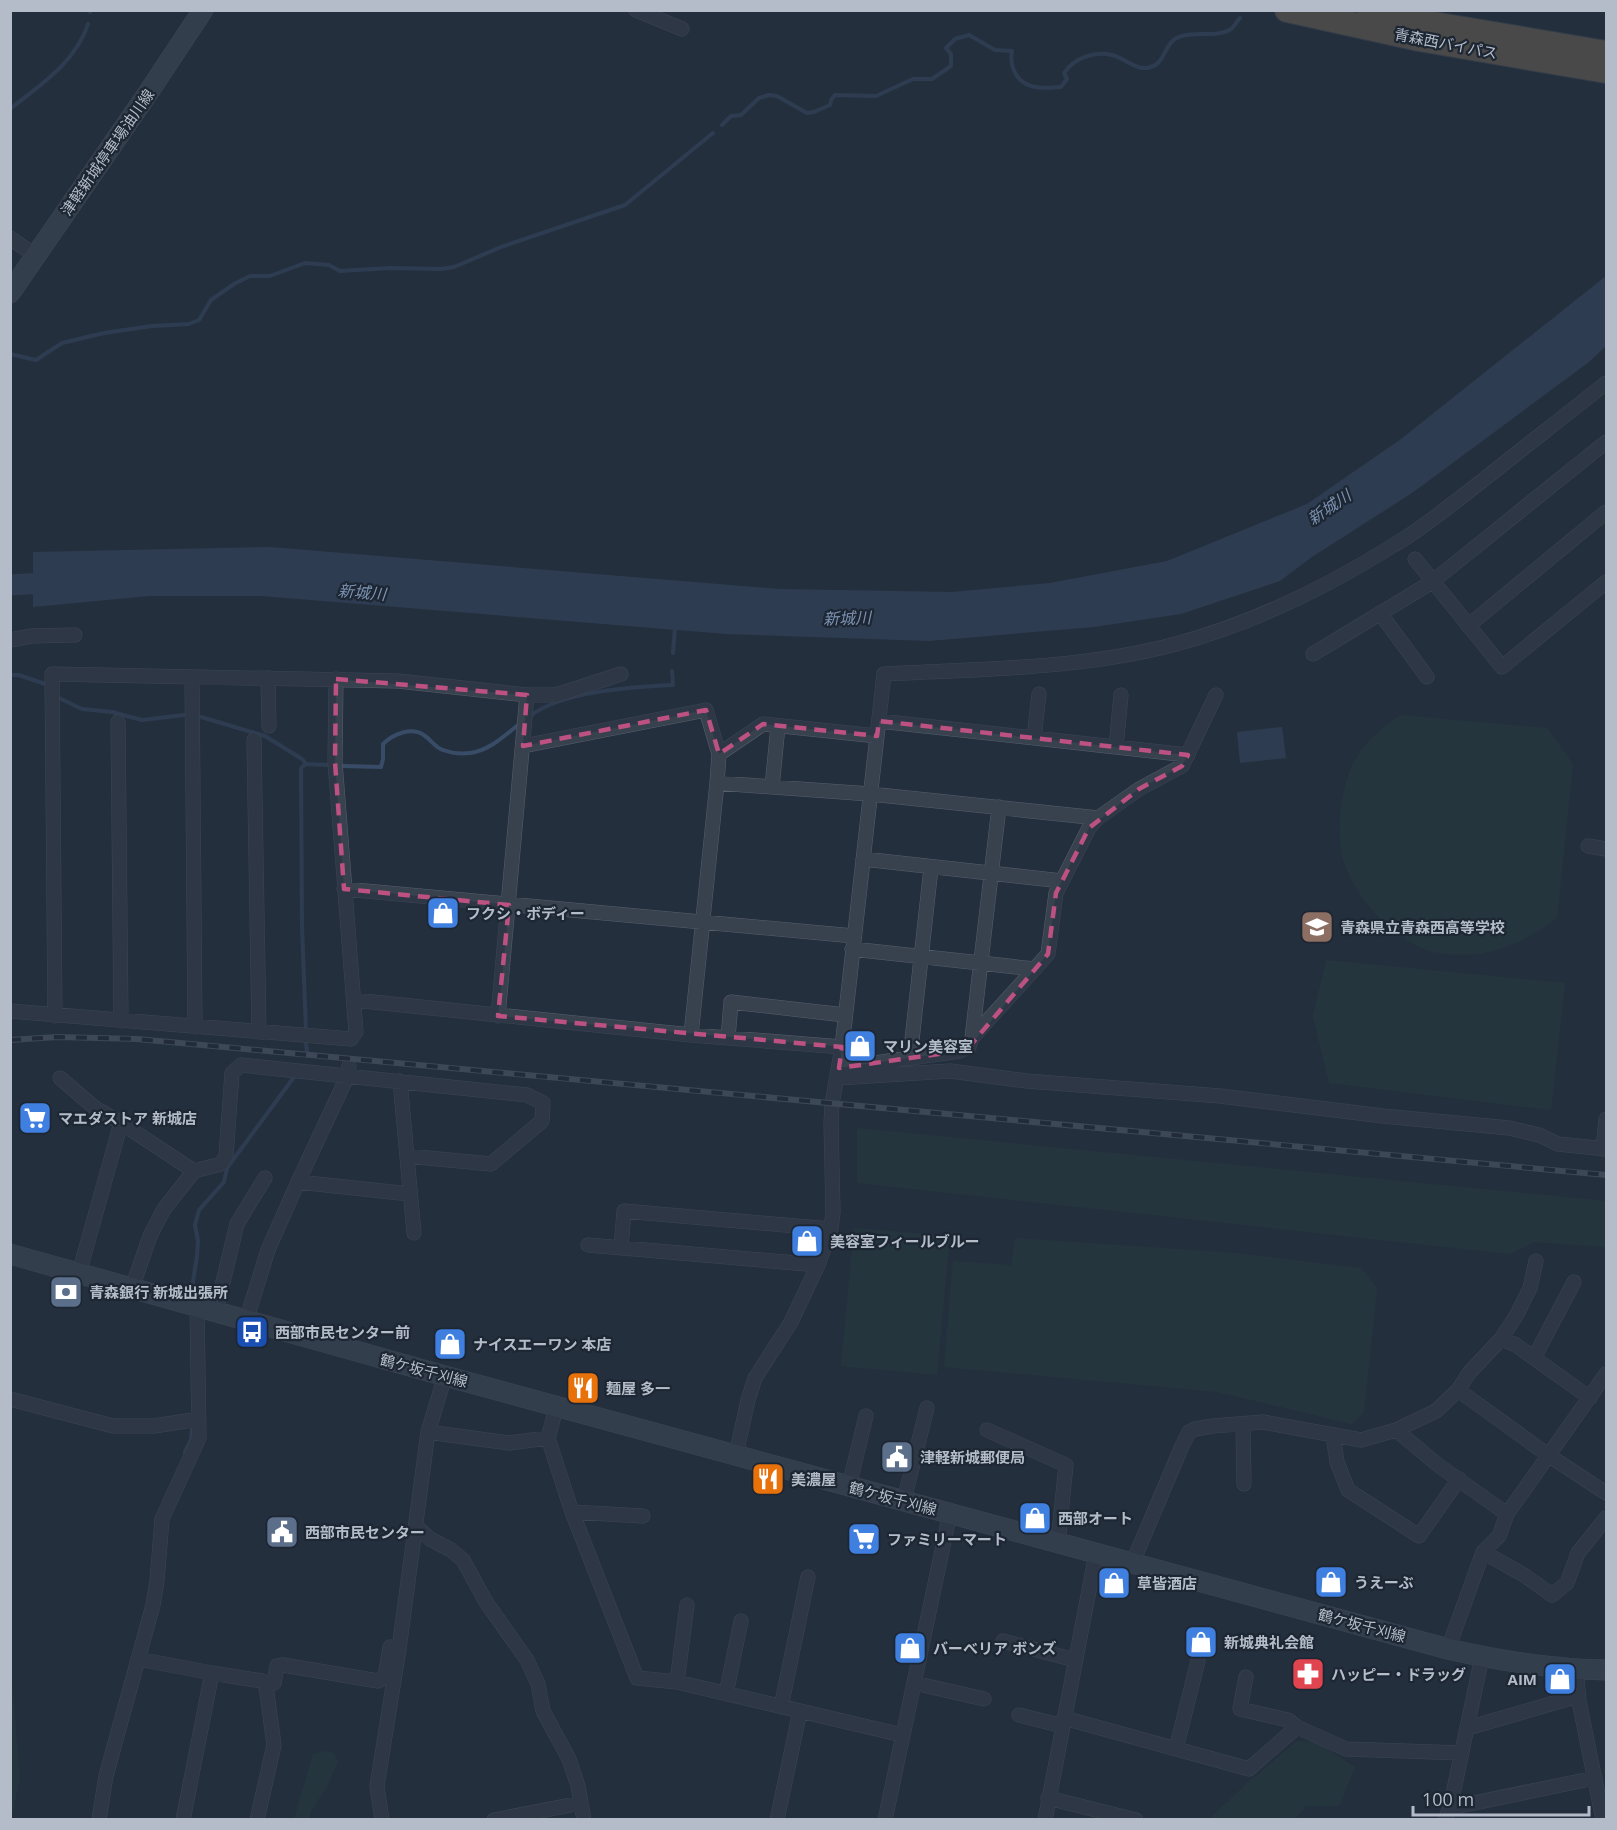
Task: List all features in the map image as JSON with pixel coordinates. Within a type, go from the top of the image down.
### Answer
[{"type":"highway","name":"青森西バイパス","points":[[1287,10],[1419,39],[1606,71]]},
{"type":"highway","name":"青森西バイパス","points":[[1369,10],[1432,24],[1606,53]]},
{"type":"main road","name":"津軽新城停車場油川線","points":[[10,293],[203,10]]},
{"type":"main road","name":"鶴ケ坂千刈線","points":[[10,1254],[445,1376],[1449,1649],[1482,1657],[1576,1669],[1606,1670]]},
{"type":"street","points":[[636,10],[682,29]]},
{"type":"street","points":[[10,238],[36,255]]},
{"type":"street","points":[[736,1455],[755,1378],[791,1322],[818,1265],[831,1229],[833,1212],[832,1104],[842,1047],[884,674],[1075,663],[1177,644],[1248,621],[1309,594],[1395,545],[1446,509],[1606,383]]},
{"type":"street","points":[[1313,654],[1432,582],[1606,442]]},
{"type":"street","points":[[1468,626],[1606,513]]},
{"type":"street","points":[[1415,559],[1502,667],[1606,582]]},
{"type":"street","points":[[1380,613],[1427,677]]},
{"type":"street","points":[[10,640],[32,636],[75,635]]},
{"type":"street","points":[[55,1016],[52,674],[398,681],[527,695],[556,695],[621,674]]},
{"type":"street","points":[[192,677],[195,1027]]},
{"type":"street","points":[[268,678],[269,726]]},
{"type":"street","points":[[246,1321],[268,1251],[349,1066],[351,1039],[356,1032],[335,762],[336,679]]},
{"type":"street","points":[[1034,738],[1038,694]]},
{"type":"street","points":[[498,1016],[527,695]]},
{"type":"street","points":[[1116,747],[1122,695]]},
{"type":"street","points":[[972,1038],[1048,954],[1056,893],[1089,828],[1098,818],[1139,789],[1182,766],[1216,695]]},
{"type":"street","points":[[523,746],[706,710],[719,754],[690,1035]]},
{"type":"street","points":[[879,721],[1188,755]]},
{"type":"street","points":[[118,722],[121,1021]]},
{"type":"street","points":[[719,754],[763,724],[877,736]]},
{"type":"street","points":[[772,787],[778,726]]},
{"type":"street","points":[[254,740],[259,1032]]},
{"type":"street","points":[[717,783],[870,794],[1098,818]]},
{"type":"street","points":[[838,1073],[910,1058],[960,1052],[969,1047],[972,1038],[999,807]]},
{"type":"street","points":[[1588,846],[1606,849]]},
{"type":"street","points":[[863,859],[1062,881]]},
{"type":"street","points":[[910,1058],[931,868]]},
{"type":"street","points":[[344,889],[703,924],[853,943],[921,956],[1035,969]]},
{"type":"street","points":[[354,1000],[690,1035],[842,1047]]},
{"type":"street","points":[[728,1038],[731,1002],[845,1015]]},
{"type":"street","points":[[10,1011],[351,1039]]},
{"type":"street","points":[[132,1288],[150,1236],[164,1209],[194,1171],[221,1164],[226,1156],[232,1073],[241,1065],[349,1066],[400,1081],[527,1095],[543,1104],[542,1121],[491,1164],[407,1156]]},
{"type":"street","points":[[838,1073],[950,1071],[1027,1081],[1220,1096],[1383,1116],[1509,1128],[1539,1135],[1558,1144],[1605,1149],[1606,1119]]},
{"type":"street","points":[[60,1078],[95,1108],[194,1171]]},
{"type":"street","points":[[400,1081],[414,1233]]},
{"type":"street","points":[[79,1273],[121,1123]]},
{"type":"street","points":[[99,1820],[106,1776],[153,1605],[162,1519],[200,1438],[199,1419],[206,1308],[237,1224],[266,1178]]},
{"type":"street","points":[[298,1182],[410,1194]]},
{"type":"street","points":[[621,1248],[624,1211],[831,1229]]},
{"type":"street","points":[[588,1245],[818,1265]]},
{"type":"street","points":[[1132,1564],[1189,1432],[1213,1426],[1263,1422],[1361,1440],[1396,1430],[1436,1411],[1458,1390],[1469,1372],[1501,1339],[1530,1288],[1536,1261]]},
{"type":"street","points":[[1534,1358],[1574,1282]]},
{"type":"street","points":[[1501,1339],[1516,1345],[1590,1398]]},
{"type":"street","points":[[1449,1649],[1483,1552],[1499,1536],[1507,1514],[1606,1374]]},
{"type":"street","points":[[382,1820],[377,1786],[399,1649],[428,1432],[445,1376]]},
{"type":"street","points":[[1458,1390],[1548,1455],[1606,1493]]},
{"type":"street","points":[[10,1399],[113,1426],[154,1426],[199,1419]]},
{"type":"street","points":[[557,1406],[548,1438],[572,1512],[637,1678],[677,1682],[902,1735]]},
{"type":"street","points":[[904,1500],[927,1408]]},
{"type":"street","points":[[849,1486],[866,1416]]},
{"type":"street","points":[[1243,1424],[1244,1484]]},
{"type":"street","points":[[987,1430],[1066,1466],[1058,1542]]},
{"type":"street","points":[[1396,1430],[1438,1465],[1507,1514]]},
{"type":"street","points":[[428,1432],[509,1443],[548,1438]]},
{"type":"street","points":[[1333,1435],[1337,1462],[1348,1490],[1419,1536],[1459,1479]]},
{"type":"street","points":[[572,1512],[643,1516]]},
{"type":"street","points":[[885,1820],[950,1513]]},
{"type":"street","points":[[1483,1552],[1552,1594],[1567,1583],[1578,1553],[1606,1518]]},
{"type":"street","points":[[416,1526],[430,1539],[451,1550],[463,1560],[486,1602],[527,1660],[538,1684],[543,1711],[569,1760],[578,1786],[584,1820]]},
{"type":"street","points":[[1045,1820],[1096,1554]]},
{"type":"street","points":[[781,1707],[808,1577]]},
{"type":"street","points":[[677,1682],[687,1605]]},
{"type":"street","points":[[726,1694],[741,1621]]},
{"type":"street","points":[[1003,1641],[1076,1660]]},
{"type":"street","points":[[267,1686],[274,1683],[278,1666],[283,1665],[378,1681],[385,1677],[390,1647],[399,1649]]},
{"type":"street","points":[[1482,1657],[1448,1814],[1595,1778]]},
{"type":"street","points":[[138,1659],[262,1681],[267,1686],[274,1745],[257,1820]]},
{"type":"street","points":[[1176,1749],[1198,1661]]},
{"type":"street","points":[[1576,1669],[1578,1696],[1603,1820]]},
{"type":"street","points":[[183,1820],[212,1673]]},
{"type":"street","points":[[1246,1677],[1240,1709],[1288,1720],[1297,1727],[1346,1749],[1462,1753]]},
{"type":"street","points":[[914,1683],[984,1698]]},
{"type":"street","points":[[1468,1728],[1578,1696]]},
{"type":"street","points":[[777,1820],[800,1711]]},
{"type":"street","points":[[1018,1715],[1064,1722],[1249,1769],[1297,1727]]},
{"type":"street","points":[[1048,1798],[1136,1820]]},
{"type":"street","points":[[494,1820],[581,1803]]},
{"type":"highlighted area","points":[[336,679],[527,695],[523,746],[706,710],[719,754],[763,724],[877,736],[879,721],[1188,755],[1182,766],[1139,789],[1089,828],[1056,893],[1048,954],[969,1047],[960,1051],[839,1068],[842,1047],[498,1016],[509,905],[344,889],[335,762]]},
{"type":"green space","points":[[1400,715],[1547,728],[1573,764],[1557,918],[1516,943],[1487,952],[1456,955],[1424,949],[1409,941],[1394,931],[1369,906],[1350,877],[1341,851],[1340,824],[1343,796],[1350,770],[1359,753],[1375,735]]},
{"type":"green space","points":[[1326,960],[1565,983],[1551,1110],[1329,1083],[1313,1016]]},
{"type":"green space","points":[[857,1128],[1606,1201],[1606,1247],[1534,1242],[1510,1254],[857,1183]]},
{"type":"green space","points":[[854,1228],[950,1236],[937,1375],[841,1366]]},
{"type":"green space","points":[[1015,1238],[1235,1253],[1361,1268],[1377,1288],[1364,1412],[1352,1424],[1218,1392],[944,1367],[953,1261],[1011,1265]]},
{"type":"green space","points":[[12,1681],[20,1778],[11,1820],[10,1682]]},
{"type":"green space","points":[[1297,1741],[1316,1742],[1355,1767],[1339,1806],[1306,1806],[1295,1819],[1208,1820],[1244,1786]]},
{"type":"green space","points":[[324,1751],[334,1753],[338,1762],[326,1788],[310,1813],[310,1819],[294,1819],[313,1754]]},
{"type":"water","points":[[1606,276],[1606,346],[1589,362],[1412,493],[1312,557],[1280,581],[1181,614],[1094,627],[929,641],[726,634],[261,596],[149,596],[33,607],[33,552],[270,547],[779,589],[952,592],[1050,583],[1167,561],[1307,504],[1401,439]]},
{"type":"water","points":[[1282,727],[1286,758],[1240,763],[1237,732]]},
{"type":"waterway","points":[[722,125],[731,116],[741,115],[759,98],[769,95],[777,96],[807,113],[830,105],[835,95],[876,96],[913,79],[932,79],[951,66],[951,54],[946,48],[955,39],[969,35],[995,50],[1012,51],[1012,64],[1016,75],[1024,83],[1039,88],[1061,87],[1067,79],[1064,73],[1073,63],[1085,57],[1098,54],[1112,55],[1141,68],[1151,67],[1160,61],[1171,42],[1176,39],[1188,35],[1225,32],[1232,28],[1240,18]]},
{"type":"waterway","points":[[10,109],[56,72],[75,50],[88,24]]},
{"type":"waterway","points":[[10,354],[36,360],[62,343],[104,333],[152,326],[189,324],[199,320],[211,300],[234,284],[250,276],[270,276],[305,263],[329,265],[340,271],[454,267],[501,247],[625,205],[713,133]]},
{"type":"waterway","name":"新城川","points":[[10,585],[61,582]]},
{"type":"waterway","points":[[673,653],[675,627]]},
{"type":"waterway","points":[[530,716],[560,701],[579,696],[618,689],[673,685],[672,671]]},
{"type":"waterway","points":[[10,675],[19,675],[45,684]]},
{"type":"waterway","points":[[59,698],[82,709],[112,712],[142,720],[184,715]]},
{"type":"waterway","points":[[201,717],[265,736],[302,759],[306,764]]},
{"type":"waterway","points":[[342,766],[381,767],[383,744],[403,732],[420,733],[438,748],[446,751],[470,753],[477,752],[498,741],[522,722]]},
{"type":"waterway","points":[[306,1031],[302,926],[301,768],[306,764],[328,765]]},
{"type":"waterway","points":[[306,1043],[307,1052]]},
{"type":"waterway","points":[[191,1294],[198,1241],[195,1225],[199,1210],[224,1182],[227,1168],[294,1077]]},
{"type":"waterway","points":[[185,1452],[191,1440],[192,1428]]},
{"type":"railway","points":[[10,1040],[57,1037],[137,1039],[1606,1175]]},
{"type":"place","name":"フクシ・ボディー","points":[[443,913]]},
{"type":"place","name":"青森県立青森西高等学校","points":[[1317,927]]},
{"type":"place","name":"マリン美容室","points":[[860,1046]]},
{"type":"place","name":"マエダストア 新城店","points":[[35,1118]]},
{"type":"place","name":"美容室フィールブルー","points":[[807,1241]]},
{"type":"place","name":"青森銀行 新城出張所","points":[[66,1292]]},
{"type":"place","name":"西部市民センター前","points":[[252,1332]]},
{"type":"place","name":"ナイスエーワン 本店","points":[[450,1344]]},
{"type":"place","name":"麺屋 多一","points":[[583,1388]]},
{"type":"place","name":"津軽新城郵便局","points":[[897,1457]]},
{"type":"place","name":"美濃屋","points":[[768,1479]]},
{"type":"place","name":"西部オート","points":[[1035,1518]]},
{"type":"place","name":"西部市民センター","points":[[282,1532]]},
{"type":"place","name":"ファミリーマート","points":[[864,1539]]},
{"type":"place","name":"うえーぶ","points":[[1331,1582]]},
{"type":"place","name":"草皆酒店","points":[[1114,1583]]},
{"type":"place","name":"新城典礼会館","points":[[1201,1642]]},
{"type":"place","name":"バーべリア ボンズ","points":[[910,1648]]},
{"type":"place","name":"ハッピー・ドラッグ","points":[[1308,1674]]},
{"type":"place","name":"AIM","points":[[1560,1679]]}]
